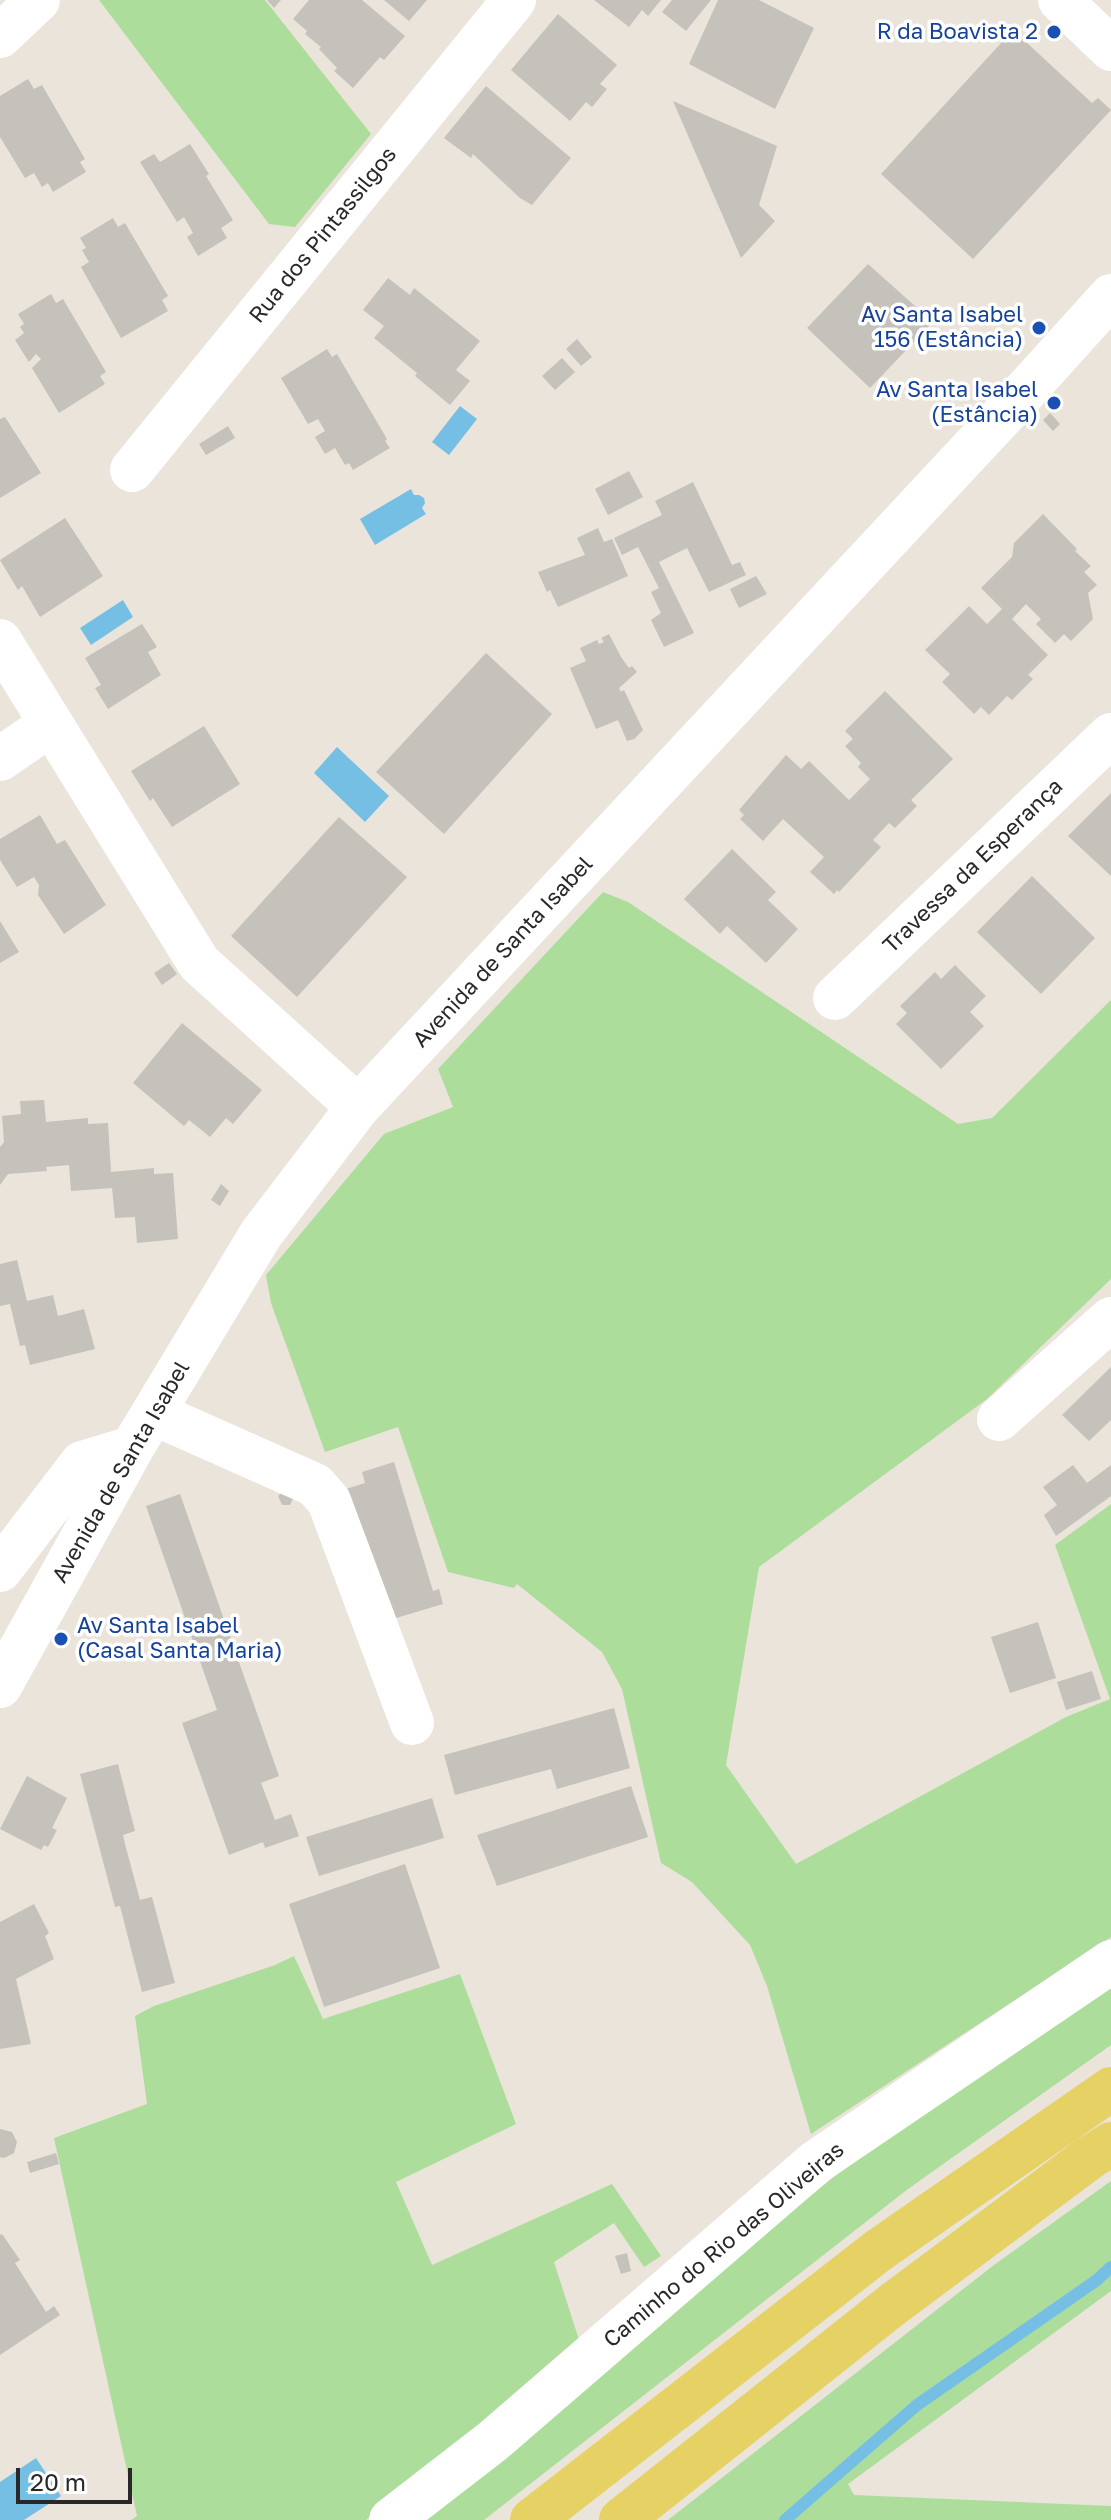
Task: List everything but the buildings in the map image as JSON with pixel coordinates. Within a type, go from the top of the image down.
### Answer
[{"type":"main road","points":[[532,2520],[879,2250],[1111,2089]]},
{"type":"main road","points":[[621,2520],[892,2305],[1111,2144]]},
{"type":"street","points":[[0,36],[38,0]]},
{"type":"street","name":"Rua dos Pintassilgos","points":[[132,470],[514,0]]},
{"type":"street","points":[[1060,0],[1111,49]]},
{"type":"street","name":"Avenida de Santa Isabel","points":[[0,1686],[142,1430],[261,1234],[358,1107],[1111,296]]},
{"type":"street","points":[[0,641],[199,963],[358,1107]]},
{"type":"street","points":[[0,759],[51,724]]},
{"type":"street","name":"Travessa da Esperança","points":[[835,998],[1111,735]]},
{"type":"street","points":[[999,1419],[1111,1319]]},
{"type":"street","points":[[0,1570],[82,1463],[142,1430],[315,1485],[329,1501],[412,1723]]},
{"type":"street","name":"Caminho do Rio das Oliveiras","points":[[391,2520],[493,2441],[816,2162],[1111,1962]]},
{"type":"green space","points":[[99,0],[265,0],[371,134],[295,227],[269,224]]},
{"type":"green space","points":[[603,892],[628,902],[958,1124],[992,1118],[1111,1000],[1111,1279],[987,1399],[759,1567],[726,1765],[796,1864],[1066,1717],[1110,1699],[1055,1545],[1111,1504],[1111,1937],[811,2134],[767,1986],[750,1945],[692,1882],[661,1863],[622,1689],[602,1652],[517,1584],[514,1588],[448,1572],[398,1427],[325,1452],[271,1303],[266,1275],[384,1134],[453,1107],[438,1069]]},
{"type":"green space","points":[[294,1956],[323,2019],[460,1974],[516,2124],[396,2182],[432,2265],[612,2184],[661,2256],[644,2267],[614,2223],[554,2262],[580,2343],[366,2520],[131,2520],[137,2516],[54,2138],[147,2104],[135,2016],[154,2006]]},
{"type":"green space","points":[[1111,1978],[1111,2045],[908,2189],[484,2520],[423,2520],[639,2335],[835,2176]]},
{"type":"green space","points":[[1111,2181],[1111,2291],[848,2484],[854,2495],[1111,2506],[1111,2520],[668,2520],[994,2265]]},
{"type":"water","points":[[460,406],[477,419],[449,455],[432,442]]},
{"type":"water","points":[[411,489],[414,495],[424,498],[422,508],[426,514],[375,545],[360,519]]},
{"type":"water","points":[[123,600],[133,617],[91,645],[80,628]]},
{"type":"water","points":[[337,747],[389,796],[365,822],[314,773]]},
{"type":"water","points":[[36,2458],[61,2496],[24,2520],[0,2520],[0,2482]]},
{"type":"waterway","points":[[785,2520],[917,2405],[1097,2280],[1111,2267]]},
{"type":"place","name":"R da Boavista 2","points":[[1054,32]]},
{"type":"place","name":"Av Santa Isabel 156 (Estância)","points":[[1039,328]]},
{"type":"place","name":"Av Santa Isabel (Estância)","points":[[1054,403]]},
{"type":"place","name":"Av Santa Isabel (Casal Santa Maria)","points":[[61,1639]]}]
